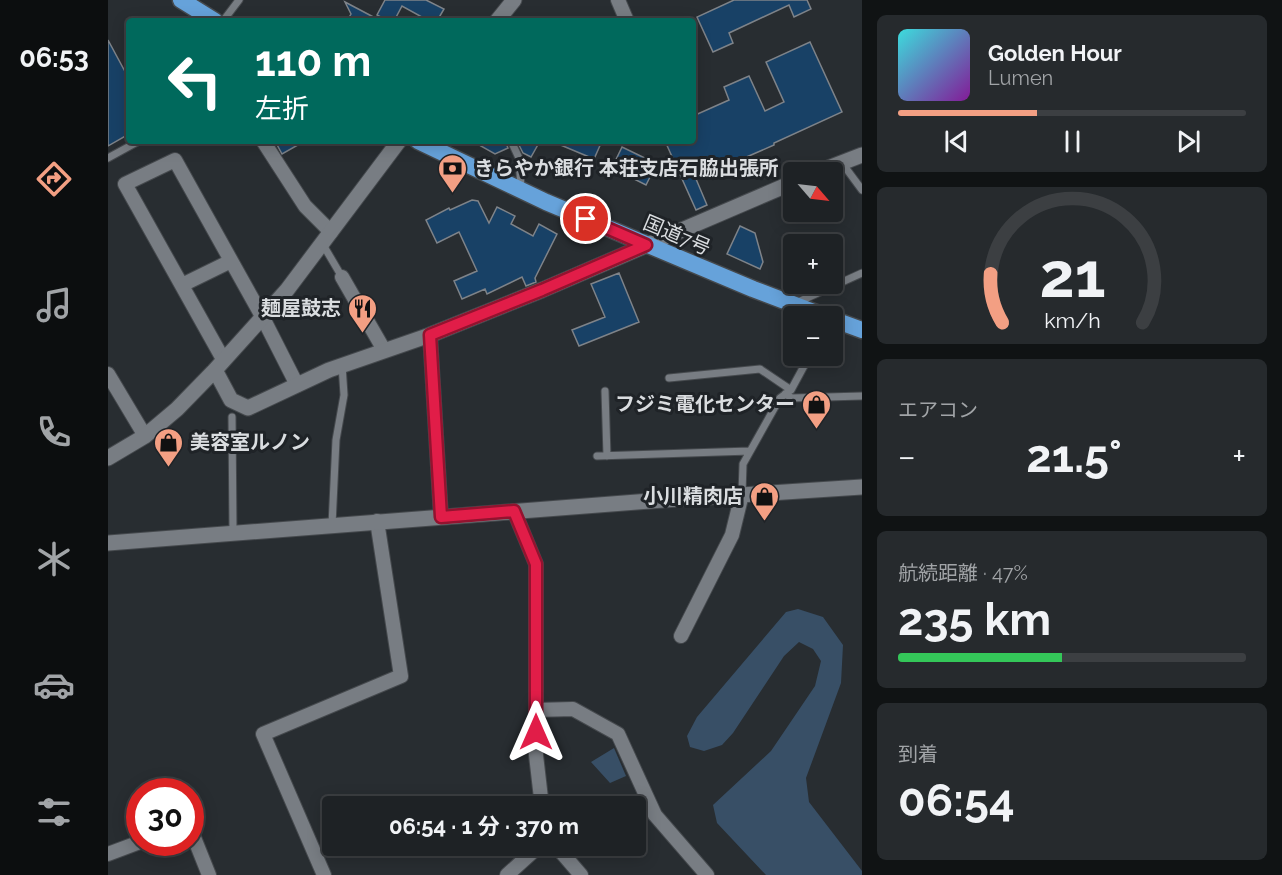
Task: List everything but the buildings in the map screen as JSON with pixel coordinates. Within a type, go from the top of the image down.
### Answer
[{"type":"highway","points":[[181,0],[209,18]]},
{"type":"highway","name":"国道7号","points":[[424,144],[546,202],[790,306]]},
{"type":"highway","points":[[843,324],[862,330]]},
{"type":"street","points":[[499,18],[514,0]]},
{"type":"street","points":[[618,0],[626,18]]},
{"type":"street","points":[[265,144],[326,237]]},
{"type":"street","points":[[108,458],[144,436],[177,409],[219,365],[287,290],[397,144]]},
{"type":"street","points":[[843,163],[862,155]]},
{"type":"street","points":[[297,385],[175,160],[125,184],[182,285],[219,365],[231,400],[248,408],[342,365],[430,335],[542,290],[783,187]]},
{"type":"street","points":[[182,285],[231,261]]},
{"type":"street","points":[[342,277],[384,350]]},
{"type":"street","points":[[430,335],[441,517]]},
{"type":"street","points":[[108,374],[144,436]]},
{"type":"street","points":[[108,543],[742,494],[862,487]]},
{"type":"street","points":[[681,636],[732,535],[742,494]]},
{"type":"street","points":[[514,511],[536,564],[536,754],[541,796]]},
{"type":"street","points":[[324,875],[263,734],[401,676],[377,522]]},
{"type":"street","points":[[536,710],[573,709],[618,734],[655,815],[706,875]]},
{"type":"street","points":[[108,854],[126,848]]},
{"type":"street","points":[[202,856],[209,875]]},
{"type":"street","points":[[507,875],[528,856]]},
{"type":"street","points":[[565,856],[581,875]]},
{"type":"lane","points":[[225,18],[239,0]]},
{"type":"lane","points":[[108,158],[134,144]]},
{"type":"lane","points":[[512,144],[519,158],[521,190]]},
{"type":"lane","points":[[843,164],[862,190]]},
{"type":"lane","points":[[326,237],[342,277]]},
{"type":"lane","points":[[806,306],[862,273]]},
{"type":"lane","points":[[332,525],[336,441],[344,394],[342,365]]},
{"type":"lane","points":[[742,494],[743,464],[780,398],[788,392],[804,366]]},
{"type":"lane","points":[[669,378],[760,369],[792,398],[862,396]]},
{"type":"lane","points":[[605,391],[607,456]]},
{"type":"lane","points":[[232,417],[233,532]]},
{"type":"lane","points":[[597,456],[750,451]]},
{"type":"shaded area","points":[[798,609],[823,617],[843,645],[841,683],[806,778],[809,802],[862,871],[862,875],[766,875],[717,823],[713,805],[771,751],[815,686],[821,661],[813,649],[799,642],[784,656],[733,733],[722,745],[704,751],[690,747],[687,736],[697,717],[786,612]]},
{"type":"shaded area","points":[[614,748],[626,776],[610,783],[591,762]]},
{"type":"place","name":"きらやか銀行 本荘支店石脇出張所","points":[[453,194]]},
{"type":"place","name":"麺屋鼓志","points":[[362,334]]},
{"type":"place","name":"フジミ電化センター","points":[[816,430]]},
{"type":"place","name":"美容室ルノン","points":[[169,468]]},
{"type":"place","name":"小川精肉店","points":[[764,522]]},
{"type":"route","points":[[536,732],[536,564],[514,511],[441,517],[430,335],[646,245],[586,219]]}]
